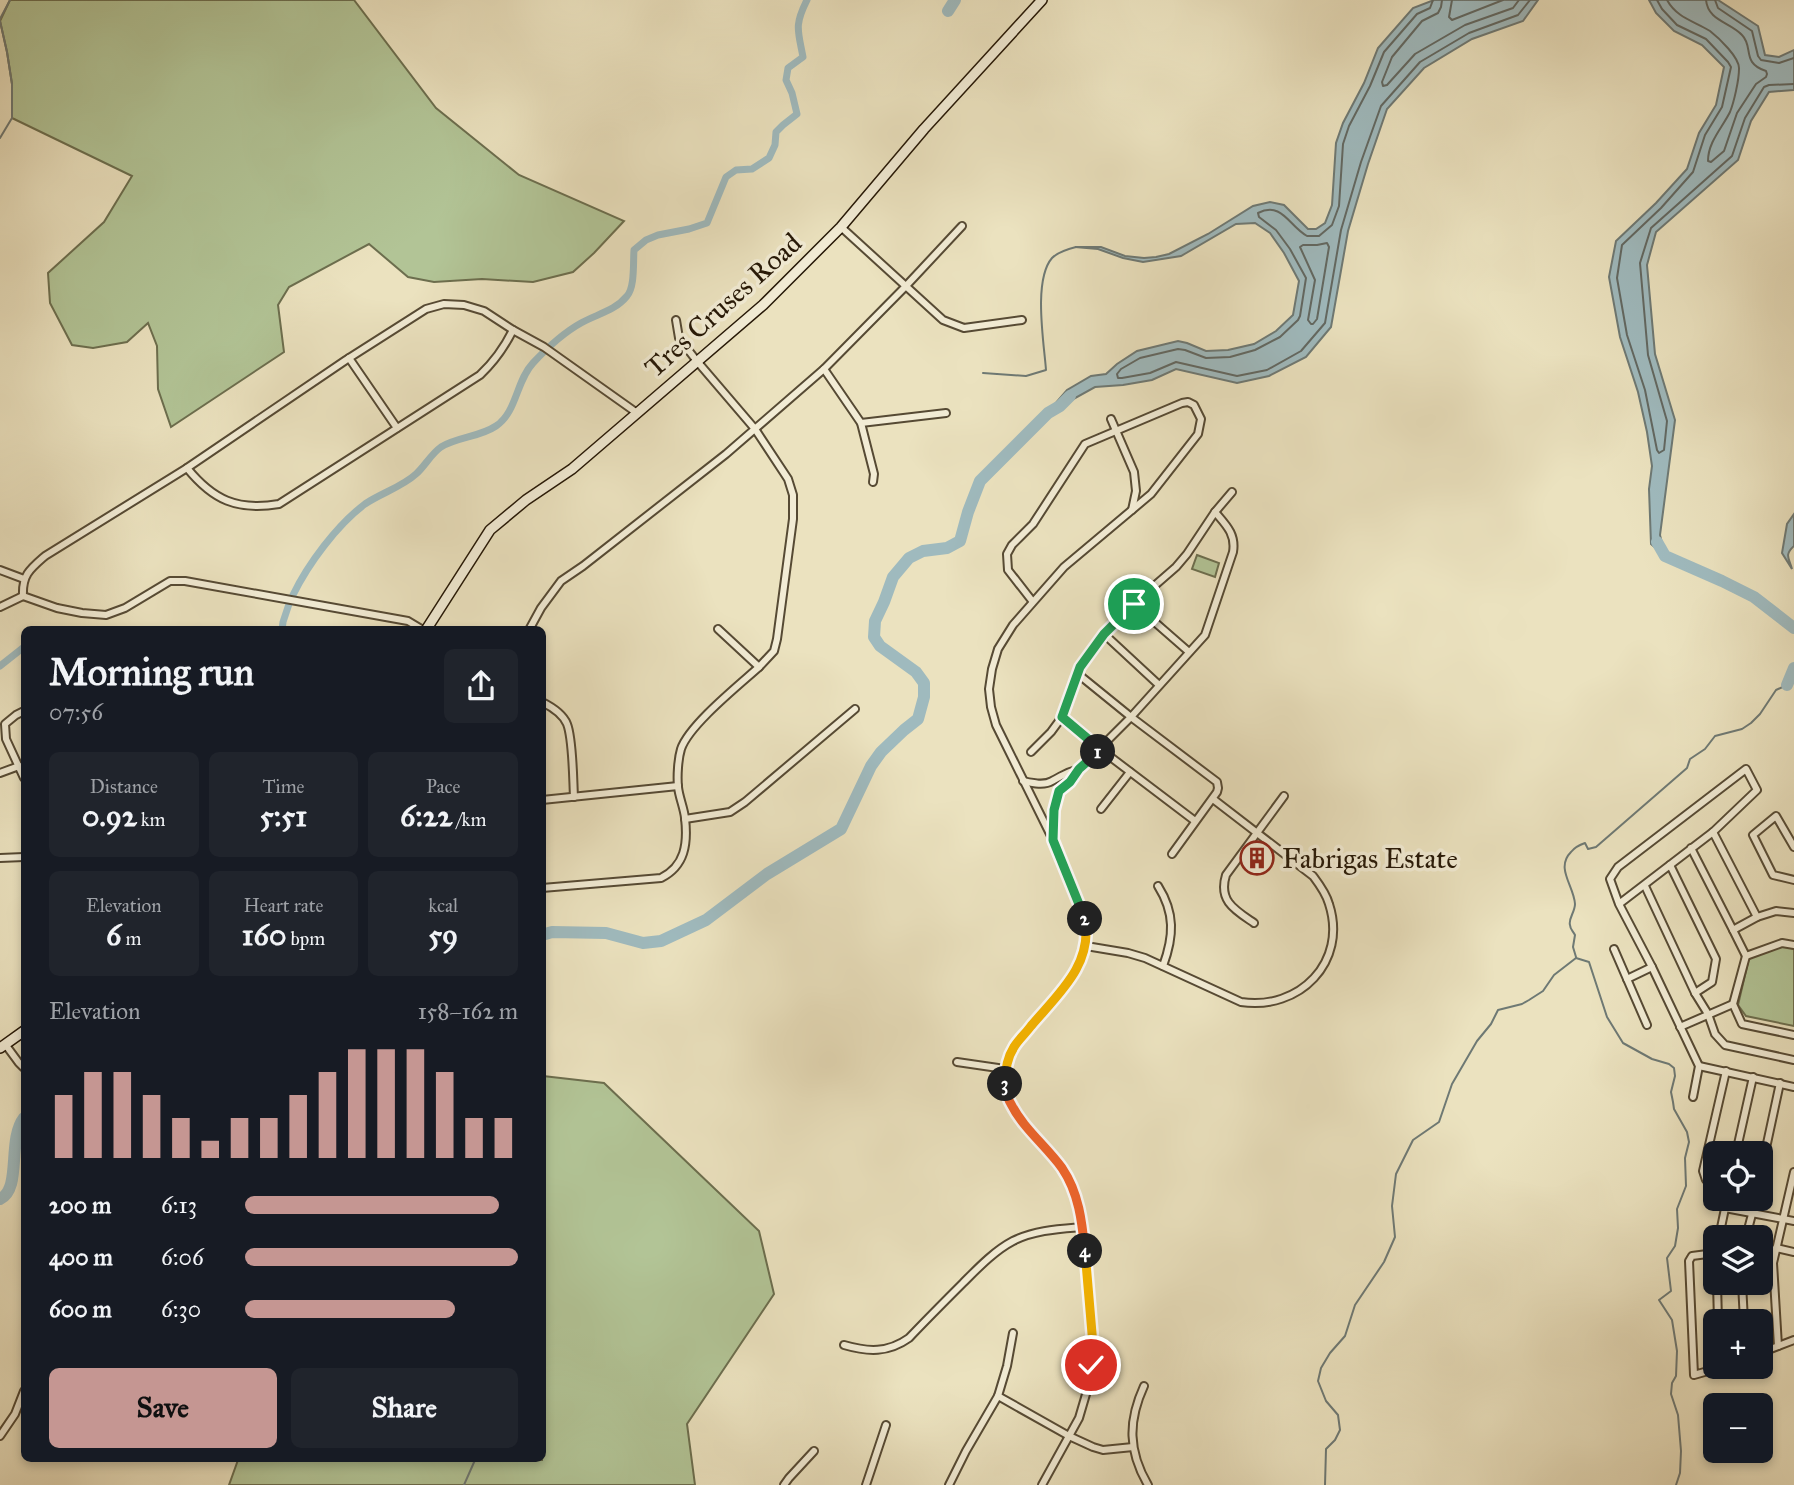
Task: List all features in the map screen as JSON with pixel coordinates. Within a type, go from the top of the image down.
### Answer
[{"type":"main road","name":"Tres Cruses Road","points":[[428,626],[490,530],[526,500],[572,469],[763,305],[841,228],[933,118],[1042,0]]},
{"type":"main road","points":[[3,1046],[21,1033]]},
{"type":"street","points":[[531,626],[561,581],[726,454],[824,369],[962,226]]},
{"type":"street","points":[[841,228],[943,320],[964,328],[1023,320]]},
{"type":"street","points":[[23,596],[24,579],[45,556],[187,468],[426,309],[444,304],[464,304],[484,311],[552,352],[638,413]]},
{"type":"street","points":[[546,888],[661,878],[673,872],[683,857],[685,820],[678,786],[680,751],[699,723],[774,650],[777,639],[791,532],[793,495],[788,479],[755,429],[679,338],[676,320]]},
{"type":"street","points":[[187,468],[198,482],[218,498],[231,503],[262,507],[279,504],[480,375],[504,349],[513,330]]},
{"type":"street","points":[[349,358],[397,428]]},
{"type":"street","points":[[824,369],[862,423],[874,474],[873,482]]},
{"type":"street","points":[[1033,601],[1011,576],[1006,564],[1007,554],[1012,545],[1033,524],[1085,444],[1182,403],[1194,405],[1201,419],[1198,434],[1151,494],[1064,567],[1013,625],[998,649],[989,689],[996,725],[1053,840],[1085,917],[1086,946],[1080,963],[1069,981],[1014,1046],[1005,1069],[1005,1084],[1010,1103],[1019,1118],[1063,1169],[1076,1196],[1083,1227],[1093,1345],[1089,1384],[1079,1418],[1042,1485]]},
{"type":"street","points":[[862,423],[946,413]]},
{"type":"street","points":[[1111,419],[1134,472],[1136,491],[1132,511]]},
{"type":"street","points":[[1031,752],[1062,717],[1080,667],[1104,634],[1176,567],[1232,492]]},
{"type":"street","points":[[1053,840],[1054,810],[1059,791],[1205,635],[1235,542],[1232,533],[1215,512]]},
{"type":"street","points":[[0,570],[24,579]]},
{"type":"street","points":[[0,607],[23,596],[57,608],[106,615],[125,608],[170,581],[185,581],[408,621],[417,626]]},
{"type":"street","points":[[1134,604],[1189,652]]},
{"type":"street","points":[[718,629],[759,667]]},
{"type":"street","points":[[1104,634],[1159,685]]},
{"type":"street","points":[[1078,674],[1218,785],[1213,799],[1172,853]]},
{"type":"street","points":[[546,705],[567,722],[574,797]]},
{"type":"street","points":[[685,820],[730,812],[746,802],[855,709]]},
{"type":"street","points":[[21,712],[5,724],[6,739],[21,771]]},
{"type":"street","points":[[1062,717],[1195,821]]},
{"type":"street","points":[[0,773],[19,766]]},
{"type":"street","points":[[1023,781],[1052,782],[1065,772],[1079,769]]},
{"type":"street","points":[[1619,904],[1713,832],[1757,790],[1746,769],[1618,867],[1610,879],[1619,904],[1699,1066],[1693,1097]]},
{"type":"street","points":[[1101,809],[1130,772]]},
{"type":"street","points":[[1052,782],[1059,791]]},
{"type":"street","points":[[546,800],[678,786]]},
{"type":"street","points":[[1254,923],[1234,910],[1225,897],[1223,886],[1226,875],[1284,796]]},
{"type":"street","points":[[1086,946],[1128,953],[1163,966],[1230,998],[1251,1003],[1277,1001],[1288,997],[1310,983],[1318,974],[1329,953],[1332,937],[1332,916],[1322,888],[1313,876],[1213,799]]},
{"type":"street","points":[[1794,847],[1776,816],[1753,835],[1773,875],[1794,880]]},
{"type":"street","points":[[1713,832],[1757,918]]},
{"type":"street","points":[[1691,848],[1746,956],[1733,1004],[1742,1024],[1794,1035]]},
{"type":"street","points":[[0,858],[21,857]]},
{"type":"street","points":[[1670,865],[1716,959],[1712,982],[1695,993]]},
{"type":"street","points":[[1158,886],[1171,913],[1170,948],[1163,966]]},
{"type":"street","points":[[1645,886],[1695,993],[1708,1014],[1715,1034],[1725,1045],[1794,1060]]},
{"type":"street","points":[[1733,930],[1776,911],[1794,913]]},
{"type":"street","points":[[1746,956],[1782,943],[1794,945]]},
{"type":"street","points":[[1614,950],[1647,1024]]},
{"type":"street","points":[[1627,979],[1652,967]]},
{"type":"street","points":[[1680,1027],[1733,1004]]},
{"type":"street","points":[[3,1046],[21,1065]]},
{"type":"street","points":[[957,1062],[1005,1069]]},
{"type":"street","points":[[1699,1066],[1794,1087]]},
{"type":"street","points":[[1710,1141],[1726,1071]]},
{"type":"street","points":[[1739,1141],[1752,1077]]},
{"type":"street","points":[[1768,1141],[1780,1083]]},
{"type":"street","points":[[1778,1346],[1773,1263],[1792,1191],[1794,1172]]},
{"type":"street","points":[[1746,1211],[1794,1221]]},
{"type":"street","points":[[1749,1225],[1753,1212]]},
{"type":"street","points":[[844,1345],[875,1351],[892,1348],[909,1338],[997,1251],[1031,1234],[1083,1227]]},
{"type":"street","points":[[1776,1248],[1794,1252]]},
{"type":"street","points":[[1703,1255],[1692,1256],[1689,1261],[1694,1375],[1703,1372]]},
{"type":"street","points":[[949,1485],[998,1396],[1013,1334]]},
{"type":"street","points":[[1773,1348],[1794,1340]]},
{"type":"street","points":[[1144,1385],[1133,1416],[1133,1447],[1139,1469],[1148,1485]]},
{"type":"street","points":[[998,1396],[1093,1447],[1103,1450],[1133,1447]]},
{"type":"street","points":[[0,1436],[15,1414],[21,1399]]},
{"type":"street","points":[[866,1485],[886,1425]]},
{"type":"street","points":[[785,1485],[814,1451]]},
{"type":"green space","points":[[10,0],[354,0],[436,108],[519,175],[624,221],[573,272],[533,282],[482,279],[434,282],[408,277],[369,244],[289,287],[278,305],[284,352],[171,427],[158,389],[157,346],[148,323],[127,342],[93,348],[72,345],[50,303],[48,273],[104,222],[132,176],[12,118],[12,84],[0,21]]},
{"type":"green space","points":[[1197,555],[1219,563],[1215,577],[1192,569]]},
{"type":"green space","points":[[1780,944],[1794,947],[1794,1026],[1746,1016],[1738,1005],[1749,958]]},
{"type":"green space","points":[[546,1076],[604,1083],[759,1231],[774,1294],[687,1424],[695,1485],[229,1485],[237,1462],[546,1462]]},
{"type":"water","points":[[1434,0],[1538,0],[1523,21],[1472,39],[1424,68],[1387,109],[1348,231],[1331,327],[1306,357],[1269,376],[1237,383],[1176,369],[1152,380],[1095,387],[1048,413],[980,481],[1067,390],[1091,376],[1106,374],[1137,351],[1178,341],[1206,351],[1228,350],[1254,344],[1276,331],[1293,315],[1299,281],[1270,233],[1255,223],[1236,224],[1181,256],[1143,262],[1098,249],[1075,247],[1101,247],[1125,256],[1144,258],[1169,254],[1253,206],[1270,202],[1284,205],[1308,229],[1316,229],[1325,223],[1332,205],[1336,143],[1378,48],[1413,8]]},
{"type":"water","points":[[1649,0],[1718,0],[1758,26],[1765,55],[1779,57],[1794,50],[1794,90],[1769,92],[1751,121],[1738,160],[1656,232],[1647,265],[1655,354],[1675,420],[1660,535],[1665,556],[1651,544],[1649,489],[1652,466],[1647,432],[1638,392],[1620,337],[1609,277],[1616,241],[1687,169],[1699,133],[1716,105],[1724,67],[1702,45],[1674,31],[1656,13]]},
{"type":"water","points":[[1794,514],[1794,546],[1788,554],[1792,569],[1782,553],[1787,524]]},
{"type":"waterway","points":[[0,19],[10,0]]},
{"type":"waterway","points":[[293,595],[324,546],[354,513],[371,500],[410,479],[441,447],[496,426],[508,413],[527,370],[544,352],[574,327],[611,309],[627,296],[633,274],[634,250],[646,240],[658,235],[707,223],[726,177],[736,170],[752,169],[769,158],[775,145],[776,132],[797,114],[786,80],[788,68],[803,57],[798,28],[807,0]]},
{"type":"waterway","points":[[948,11],[955,0]]},
{"type":"waterway","points":[[0,21],[12,84],[12,118],[0,138]]},
{"type":"waterway","points":[[983,373],[1026,376],[1046,370],[1041,312],[1046,268],[1060,252],[1076,247]]},
{"type":"waterway","points":[[546,934],[606,933],[643,943],[661,941],[706,920],[767,874],[841,829],[871,766],[881,752],[918,719],[924,697],[924,683],[916,672],[880,646],[874,637],[875,621],[893,577],[909,558],[923,551],[947,548],[960,541],[980,481],[1048,413],[1070,396]]},
{"type":"waterway","points":[[1657,542],[1665,556],[1754,597],[1794,628]]},
{"type":"waterway","points":[[282,626],[289,604]]},
{"type":"waterway","points":[[0,666],[21,649]]},
{"type":"waterway","points":[[1787,685],[1794,668]]},
{"type":"waterway","points":[[1576,957],[1573,947],[1575,935],[1570,928],[1575,904],[1565,871],[1565,864],[1571,852],[1585,843],[1588,849],[1596,847],[1687,768],[1690,759],[1705,749],[1715,736],[1742,729],[1751,723],[1776,690],[1787,685]]},
{"type":"waterway","points":[[1576,958],[1589,962],[1607,1017],[1623,1043],[1674,1068],[1671,1092],[1674,1109],[1687,1132],[1689,1142],[1685,1158],[1686,1186],[1677,1209],[1675,1246],[1667,1258],[1671,1291],[1659,1300],[1672,1320],[1677,1351],[1676,1376],[1671,1394],[1678,1415],[1681,1451],[1680,1473],[1676,1485]]},
{"type":"waterway","points":[[1325,1485],[1326,1449],[1340,1430],[1338,1415],[1326,1401],[1318,1381],[1321,1368],[1345,1336],[1355,1305],[1384,1262],[1395,1237],[1392,1206],[1396,1174],[1413,1140],[1439,1122],[1452,1084],[1498,1010],[1522,1004],[1543,991],[1554,975],[1576,958]]},
{"type":"waterway","points":[[0,1199],[7,1194],[11,1185],[16,1139],[21,1123]]},
{"type":"waterway","points":[[464,1485],[474,1462]]},
{"type":"place","name":"Fabrigas Estate","points":[[1257,858]]},
{"type":"route","points":[[1091,1365],[1093,1345],[1083,1227],[1076,1196],[1063,1169],[1019,1118],[1010,1103],[1005,1084],[1005,1069],[1014,1046],[1069,981],[1086,946],[1085,917],[1053,840],[1054,810],[1059,791],[1100,749],[1062,717],[1080,667],[1104,634],[1134,604]]}]
